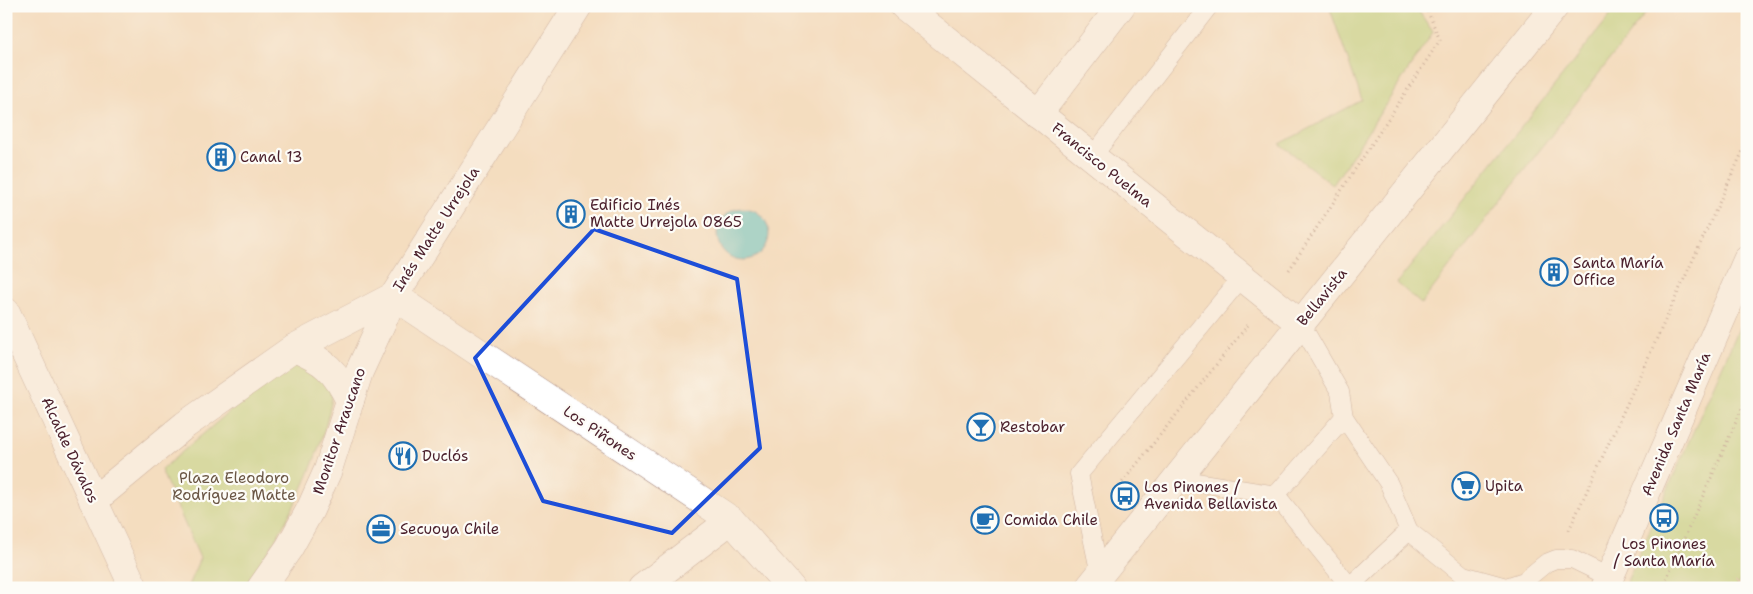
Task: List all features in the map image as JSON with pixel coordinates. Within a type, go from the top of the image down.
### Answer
[{"type":"street","name":"Inés Matte Urrejola","points":[[93,501],[185,425],[294,348],[394,296],[578,6]]},
{"type":"street","name":"Francisco Puelma","points":[[904,6],[1300,324]]},
{"type":"street","points":[[1038,114],[1121,6]]},
{"type":"street","name":"Bellavista","points":[[1095,581],[1555,6]]},
{"type":"street","name":"Avenida Santa María","points":[[1607,583],[1747,260]]},
{"type":"street","name":"Monitor Araucano","points":[[261,588],[289,548],[310,510],[328,470],[370,344],[394,296]]},
{"type":"street","name":"Los Piñones","points":[[394,296],[731,520],[792,588]]},
{"type":"street","name":"Alcalde Dávalos","points":[[6,312],[134,588]]},
{"type":"street","points":[[294,348],[314,356],[331,368],[350,400]]},
{"type":"street","points":[[642,588],[731,520]]},
{"type":"lane","points":[[1092,157],[1209,6]]},
{"type":"lane","points":[[1095,581],[1079,474],[1242,277]]},
{"type":"lane","points":[[1300,324],[1340,392],[1344,418],[1389,484],[1409,531],[1460,581],[1506,587],[1513,586],[1546,563],[1556,559],[1572,559],[1607,583]]},
{"type":"lane","points":[[1276,495],[1344,418]]},
{"type":"lane","points":[[1177,479],[1276,495],[1351,586],[1409,531]]},
{"type":"path","points":[[1556,559],[1747,142]]},
{"type":"path","points":[[1662,588],[1747,397]]},
{"type":"highlighted area","points":[[594,229],[737,279],[760,448],[672,533],[543,501],[475,358]]},
{"type":"green space","points":[[1329,6],[1415,6],[1433,32],[1333,185],[1280,144],[1362,100]]},
{"type":"green space","points":[[1618,6],[1651,6],[1421,304],[1397,283]]},
{"type":"green space","points":[[1747,310],[1747,567],[1736,588],[1624,588]]},
{"type":"green space","name":"Plaza Eleodoro Rodríguez Matte","points":[[304,363],[334,386],[322,438],[312,465],[287,518],[273,544],[243,588],[187,588],[200,558],[161,470],[285,364]]},
{"type":"water","points":[[743,208],[753,210],[761,216],[767,224],[769,234],[767,244],[761,252],[753,258],[743,260],[733,258],[725,252],[719,244],[717,234],[719,224],[725,216],[733,210]]},
{"type":"place","name":"Canal 13","points":[[221,157]]},
{"type":"place","name":"Edificio Inés Matte Urrejola 0865","points":[[571,214]]},
{"type":"place","name":"Santa María Office","points":[[1554,272]]},
{"type":"place","name":"Restobar","points":[[981,427]]},
{"type":"place","name":"Duclós","points":[[403,456]]},
{"type":"place","name":"Upita","points":[[1466,486]]},
{"type":"place","name":"Los Pinones / Avenida Bellavista","points":[[1125,496]]},
{"type":"place","name":"Los Pinones / Santa María","points":[[1664,518]]},
{"type":"place","name":"Comida Chile","points":[[985,520]]},
{"type":"place","name":"Secuoya Chile","points":[[381,529]]}]
